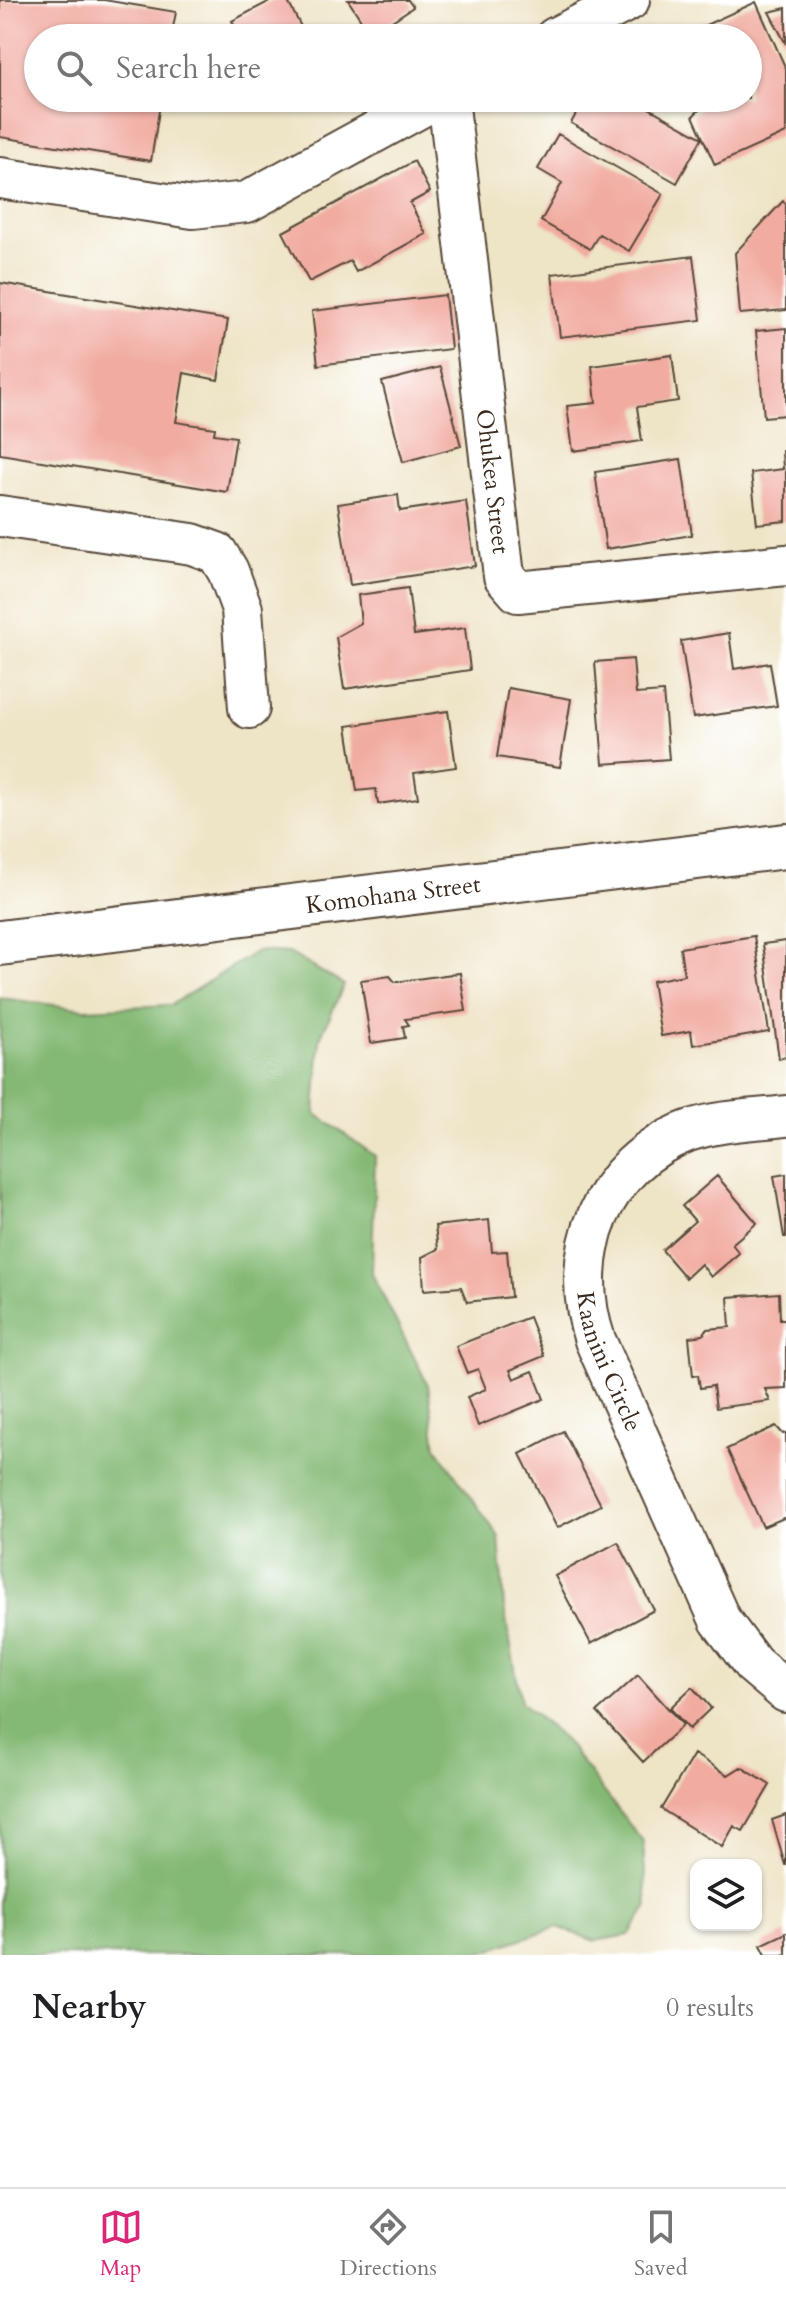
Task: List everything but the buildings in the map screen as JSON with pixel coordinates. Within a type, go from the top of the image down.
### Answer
[{"type":"main road","name":"Komohana Street","points":[[0,943],[786,846]]},
{"type":"street","points":[[582,24],[629,0]]},
{"type":"street","points":[[0,178],[193,208],[247,202],[411,112]]},
{"type":"street","name":"Ohukea Street","points":[[450,112],[504,576],[518,592],[786,565]]},
{"type":"street","points":[[0,516],[192,544],[217,553],[228,571],[242,609],[249,708]]},
{"type":"street","name":"Kaanini Circle","points":[[786,1116],[707,1126],[673,1138],[642,1158],[617,1184],[598,1215],[587,1250],[584,1286],[595,1340],[720,1620],[753,1664],[786,1692]]},
{"type":"green space","points":[[257,951],[289,953],[344,985],[320,1038],[315,1113],[375,1156],[372,1274],[428,1385],[436,1447],[499,1537],[504,1608],[521,1702],[565,1741],[643,1842],[647,1908],[629,1935],[595,1941],[557,1927],[473,1955],[0,1955],[0,998],[85,1009],[171,1005]]}]
